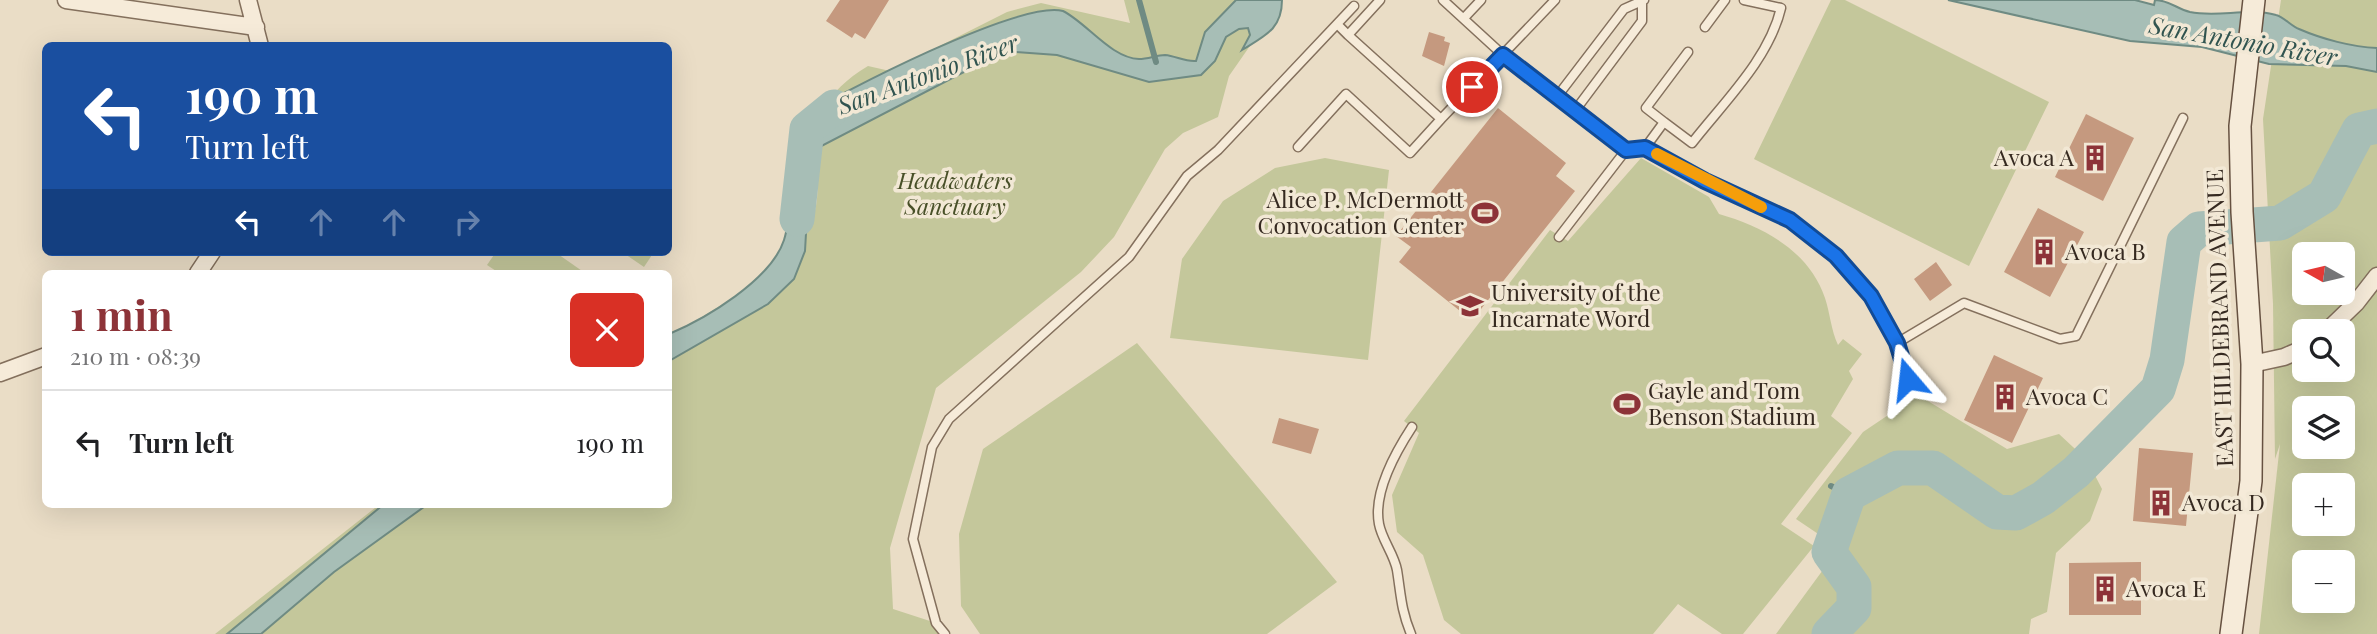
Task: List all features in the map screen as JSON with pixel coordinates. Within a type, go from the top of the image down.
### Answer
[{"type":"main road","name":"EAST HILDEBRAND AVENUE","points":[[2231,634],[2251,481],[2252,364],[2242,212],[2240,126],[2254,0]]},
{"type":"street","points":[[66,0],[256,27]]},
{"type":"street","points":[[248,0],[259,42]]},
{"type":"street","points":[[2339,319],[2377,276]]},
{"type":"street","points":[[2252,364],[2292,354]]},
{"type":"street","points":[[0,373],[42,357]]},
{"type":"lane","points":[[1348,35],[1380,0]]},
{"type":"lane","points":[[1443,0],[1503,55],[1626,150],[1645,148],[1714,185],[1790,220],[1836,256],[1862,286],[1897,343],[1908,379]]},
{"type":"lane","points":[[1464,18],[1481,0]]},
{"type":"lane","points":[[1298,147],[1346,94],[1410,153],[1555,0]]},
{"type":"lane","points":[[1705,27],[1725,0]]},
{"type":"lane","points":[[1688,52],[1646,108],[1692,143],[1762,53],[1776,29],[1781,8],[1744,0]]},
{"type":"lane","points":[[1556,98],[1624,9],[1643,1],[1642,21],[1574,112]]},
{"type":"lane","points":[[945,634],[936,623],[914,539],[932,447],[949,419],[1129,257],[1187,177],[1218,150],[1354,6]]},
{"type":"lane","points":[[1337,24],[1441,119]]},
{"type":"lane","points":[[1897,343],[1964,303],[2060,339],[2076,335],[2183,118]]},
{"type":"lane","points":[[1645,148],[1664,122]]},
{"type":"lane","points":[[1559,237],[1626,150]]},
{"type":"lane","points":[[1411,634],[1401,610],[1397,568],[1379,524],[1380,493],[1412,427]]},
{"type":"green space","name":"Headwaters Sanctuary","points":[[1124,0],[1282,0],[1229,76],[1218,117],[1183,133],[1165,149],[1114,237],[1081,272],[936,388],[890,548],[893,609],[936,623],[945,634],[215,634],[375,508],[672,508],[672,335],[758,280],[802,239],[813,216],[817,194],[818,129],[824,108],[840,87],[868,66],[890,71],[1007,12],[1041,3],[1130,23]]},
{"type":"green space","points":[[1831,0],[1845,0],[2049,102],[1969,266],[1754,159]]},
{"type":"green space","points":[[2281,0],[2377,0],[2377,634],[2259,634],[2280,444],[2275,459],[2273,304],[2263,119]]},
{"type":"green space","points":[[1325,158],[1389,170],[1368,360],[1170,338],[1182,259],[1223,201],[1275,168]]},
{"type":"green space","name":"Gayle and Tom Benson Stadium","points":[[1641,158],[1709,197],[1719,214],[1768,234],[1796,254],[1818,281],[1838,345],[1843,339],[1862,354],[1849,371],[1853,379],[1831,416],[1852,433],[1781,524],[1814,546],[1743,634],[1722,634],[1678,604],[1653,634],[1461,634],[1444,620],[1423,555],[1397,532],[1392,495],[1419,433],[1404,421],[1550,230],[1568,241]]},
{"type":"green space","points":[[493,256],[561,256],[581,270],[494,270],[487,265]]},
{"type":"green space","points":[[628,256],[651,256],[644,267]]},
{"type":"green space","points":[[1137,343],[1337,582],[1267,634],[980,634],[961,606],[959,534],[983,449]]},
{"type":"green space","points":[[1918,395],[2007,449],[2059,434],[2087,460],[2102,489],[2090,521],[2056,553],[2047,612],[2031,619],[2029,634],[1776,634],[1839,548],[1796,519],[1863,432]]},
{"type":"water","points":[[1236,0],[1282,0],[1279,18],[1271,31],[1242,50],[1250,35],[1248,28],[1239,29],[1226,37],[1215,61],[1201,75],[1149,82],[1057,55],[1016,52],[985,61],[812,151],[795,128],[797,119],[930,51],[971,33],[1041,11],[1063,11],[1109,47],[1129,57],[1142,59],[1165,55],[1196,61],[1205,32]]},
{"type":"water","points":[[1948,0],[2135,0],[2154,5],[2155,0],[2201,14],[2265,13],[2279,16],[2296,28],[2327,39],[2377,48],[2377,72],[2346,66],[2269,64],[2202,47],[2130,41]]},
{"type":"water","points":[[795,154],[809,180],[805,251],[794,279],[768,304],[672,359],[672,333],[718,308],[766,269],[777,255],[789,220]]},
{"type":"water","points":[[379,508],[422,508],[334,572],[261,634],[227,634]]},
{"type":"building","points":[[840,0],[889,0],[865,39],[855,33],[852,38],[826,21]]},
{"type":"building","points":[[1429,32],[1445,37],[1444,41],[1450,43],[1444,66],[1422,56]]},
{"type":"building","name":"Alice P. McDermott Convocation Center","points":[[1498,108],[1566,163],[1556,176],[1575,191],[1481,309],[1469,299],[1460,311],[1399,262],[1411,247],[1396,236]]},
{"type":"building","name":"Avoca A","points":[[2086,114],[2134,138],[2103,201],[2055,177]]},
{"type":"building","name":"Avoca B","points":[[2038,208],[2084,232],[2050,297],[2004,272]]},
{"type":"building","points":[[1936,262],[1952,285],[1930,301],[1914,279]]},
{"type":"building","name":"Avoca C","points":[[1994,355],[2043,378],[2012,443],[1964,420]]},
{"type":"building","points":[[1279,418],[1319,429],[1311,454],[1272,443]]},
{"type":"building","name":"Avoca D","points":[[2139,448],[2193,453],[2186,526],[2133,521]]},
{"type":"building","name":"Avoca E","points":[[2141,562],[2141,615],[2069,615],[2069,563]]},
{"type":"waterway","points":[[1139,0],[1156,62]]},
{"type":"waterway","name":"San Antonio River","points":[[797,219],[807,129],[834,107]]},
{"type":"waterway","points":[[1829,634],[1854,608],[1854,587],[1829,552],[1849,494],[1898,468],[1933,468],[1997,512],[2016,513],[2043,498],[2076,472],[2158,389],[2167,360],[2184,242],[2199,229],[2280,223],[2324,196],[2359,130],[2377,126]]},
{"type":"waterway","points":[[1831,486],[1849,494]]},
{"type":"slow traffic","points":[[1657,154],[1705,181],[1761,207]]},
{"type":"place","name":"Avoca A","points":[[2095,158]]},
{"type":"place","name":"Alice P. McDermott Convocation Center","points":[[1485,213]]},
{"type":"place","name":"Avoca B","points":[[2044,252]]},
{"type":"place","name":"University of the Incarnate Word","points":[[1470,306]]},
{"type":"place","name":"Avoca C","points":[[2005,397]]},
{"type":"place","name":"Gayle and Tom Benson Stadium","points":[[1627,404]]},
{"type":"place","name":"Avoca D","points":[[2161,503]]},
{"type":"place","name":"Avoca E","points":[[2105,589]]},
{"type":"route","points":[[1472,87],[1503,55],[1626,150],[1645,148],[1731,194],[1790,220],[1836,256],[1871,296],[1897,343],[1908,379]]}]
